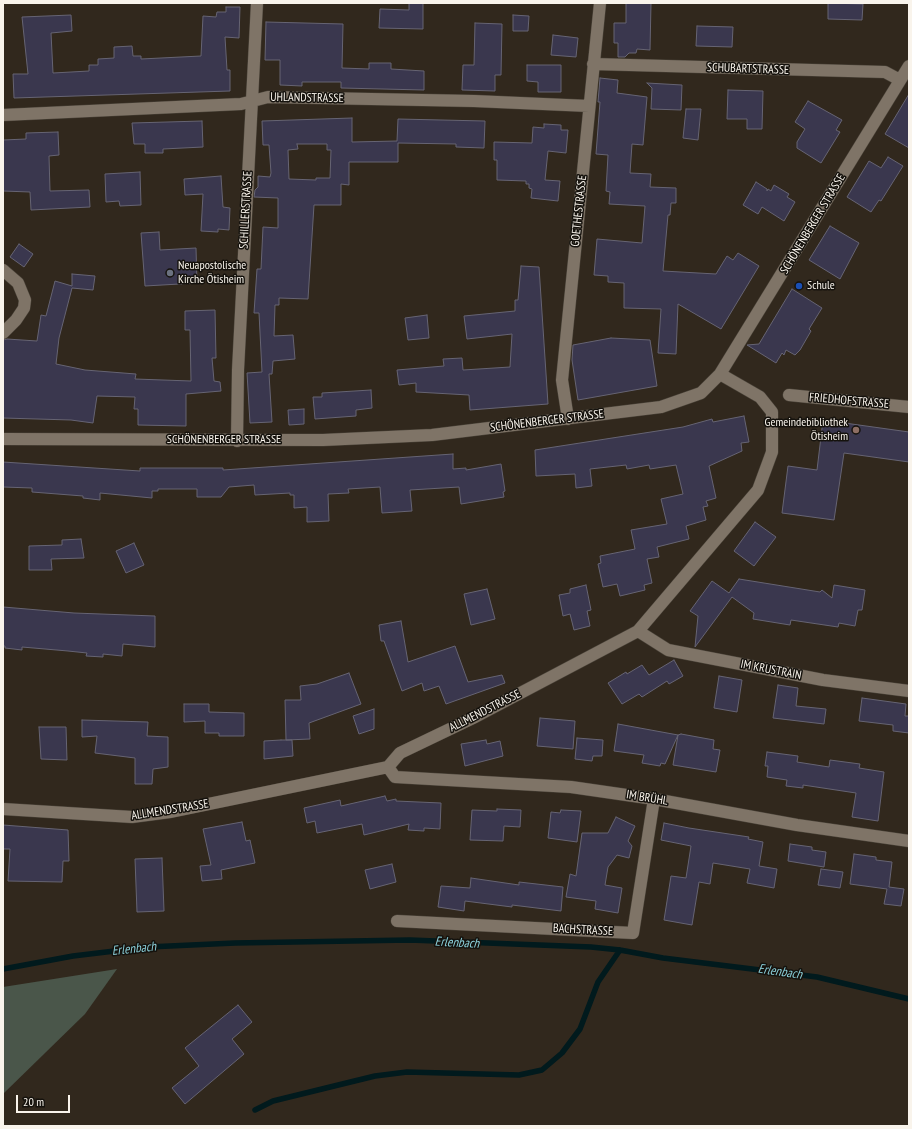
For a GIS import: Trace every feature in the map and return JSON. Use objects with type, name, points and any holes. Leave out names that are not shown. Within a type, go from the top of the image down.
[{"type":"street","name":"SCHILLERSTRASSE","points":[[237,441],[238,370],[257,3]]},
{"type":"street","name":"GOETHESTRASSE","points":[[568,419],[562,380],[600,3]]},
{"type":"street","name":"SCHUBARTSTRASSE","points":[[594,64],[884,72],[900,80]]},
{"type":"street","name":"SCHÖNENBERGER STRASSE","points":[[3,439],[237,441],[323,440],[432,435],[661,407],[701,393],[720,374],[909,66]]},
{"type":"street","name":"UHLANDSTRASSE","points":[[3,115],[241,104],[268,97],[474,101],[589,106]]},
{"type":"street","points":[[3,270],[18,283],[25,300],[24,308],[16,320],[3,333]]},
{"type":"street","name":"ALLMENDSTRASSE","points":[[3,809],[132,817],[170,812],[388,767],[400,753],[475,717],[638,631],[758,490],[772,452],[772,412],[760,397],[720,374]]},
{"type":"street","name":"FRIEDHOFSTRASSE","points":[[789,395],[909,407]]},
{"type":"street","name":"IM KRUSTRAIN","points":[[638,631],[668,650],[823,680],[909,691]]},
{"type":"street","name":"IM BRÜHL","points":[[388,767],[395,776],[571,787],[654,799],[797,825],[909,841]]},
{"type":"street","name":"BACHSTRASSE","points":[[397,921],[633,933],[654,799]]},
{"type":"green space","points":[[117,969],[85,1014],[3,1094],[3,987]]},
{"type":"building","points":[[409,3],[423,3],[423,29],[379,28],[380,9],[409,10]]},
{"type":"building","points":[[626,3],[651,3],[650,50],[637,49],[636,53],[629,53],[625,57],[618,57],[618,43],[614,43],[614,23],[626,23]]},
{"type":"building","points":[[828,3],[863,4],[862,20],[828,19]]},
{"type":"building","points":[[226,7],[240,7],[239,38],[225,37],[227,70],[230,70],[230,91],[14,98],[13,74],[28,74],[22,17],[71,15],[72,31],[51,33],[53,73],[89,71],[89,65],[98,65],[98,59],[114,58],[114,47],[132,46],[133,56],[141,56],[141,59],[201,56],[203,16],[216,17],[217,12],[226,12]]},
{"type":"building","points":[[513,15],[529,16],[528,31],[513,31]]},
{"type":"building","points":[[266,22],[343,24],[342,68],[369,69],[369,63],[391,63],[391,69],[424,71],[424,90],[341,88],[341,82],[302,82],[302,86],[280,85],[280,60],[265,60]]},
{"type":"building","points":[[475,23],[502,24],[501,75],[495,75],[495,91],[462,90],[463,65],[474,65]]},
{"type":"building","points":[[697,26],[733,27],[732,47],[696,46]]},
{"type":"building","points":[[553,35],[578,38],[576,57],[551,55]]},
{"type":"building","points":[[527,65],[561,65],[561,92],[538,92],[538,82],[527,81]]},
{"type":"building","points":[[600,78],[618,80],[617,93],[647,97],[643,145],[632,144],[630,173],[651,174],[650,187],[676,188],[676,203],[671,203],[670,215],[668,215],[663,271],[716,274],[727,256],[733,260],[738,253],[759,266],[721,329],[678,304],[676,354],[658,353],[661,309],[624,308],[624,283],[608,282],[608,276],[594,275],[597,239],[642,243],[645,206],[609,204],[610,192],[606,191],[608,155],[596,154],[600,102],[598,102]]},
{"type":"building","points":[[647,83],[682,85],[681,110],[651,109],[652,88]]},
{"type":"building","points":[[728,90],[763,91],[762,129],[747,129],[747,119],[727,119]]},
{"type":"building","points":[[909,94],[909,148],[885,134]]},
{"type":"building","points":[[808,101],[842,120],[836,130],[840,132],[821,163],[797,148],[797,142],[805,129],[795,122]]},
{"type":"building","points":[[686,109],[701,109],[698,140],[683,138]]},
{"type":"building","points":[[352,118],[352,142],[397,141],[398,119],[485,121],[484,148],[456,147],[456,144],[398,143],[398,162],[349,162],[349,185],[341,184],[341,205],[314,205],[308,299],[279,298],[279,305],[275,305],[274,336],[293,335],[295,359],[273,361],[272,374],[269,374],[272,422],[250,423],[247,373],[262,372],[259,313],[254,313],[257,269],[261,269],[263,227],[278,228],[278,198],[254,197],[255,190],[258,187],[258,176],[270,177],[271,173],[269,145],[263,145],[262,121]],"holes":[[[297,144],[327,144],[327,150],[331,150],[330,178],[316,178],[316,180],[289,179],[288,150],[298,149]]]},
{"type":"building","points":[[202,121],[203,147],[163,149],[163,153],[145,153],[145,144],[134,144],[132,123]]},
{"type":"building","points":[[544,124],[561,125],[561,130],[568,130],[566,153],[548,151],[545,180],[560,181],[558,201],[531,198],[532,189],[529,188],[529,184],[526,184],[526,181],[497,180],[497,160],[494,160],[494,142],[532,143],[533,127],[544,128]]},
{"type":"building","points":[[58,132],[59,155],[49,156],[50,191],[89,190],[90,207],[31,210],[30,192],[3,191],[3,140],[26,139],[26,133]]},
{"type":"building","points":[[888,157],[903,166],[881,201],[879,200],[871,212],[847,197],[869,161],[881,168]]},
{"type":"building","points":[[140,172],[141,205],[120,206],[119,201],[106,202],[105,174]]},
{"type":"building","points":[[221,176],[223,207],[230,208],[229,230],[218,229],[218,232],[201,231],[203,194],[185,195],[184,179]]},
{"type":"building","points":[[756,182],[767,189],[767,191],[768,189],[771,191],[774,185],[789,194],[787,197],[795,202],[784,221],[762,207],[758,214],[743,205]]},
{"type":"building","points":[[830,226],[859,243],[840,279],[809,260]]},
{"type":"building","name":"Neuapostolische Kirche Ötisheim","points":[[159,232],[160,250],[196,248],[197,283],[145,286],[141,233]]},
{"type":"building","points":[[19,244],[33,254],[24,267],[10,257]]},
{"type":"building","points":[[521,266],[539,267],[548,404],[470,410],[469,395],[416,392],[416,383],[399,385],[397,370],[444,366],[443,359],[462,358],[463,370],[510,367],[512,334],[467,339],[464,316],[515,311],[515,300],[518,300]]},
{"type":"building","points":[[72,274],[95,276],[93,290],[72,288],[59,338],[56,364],[85,370],[136,374],[135,379],[191,381],[190,330],[185,330],[185,311],[215,310],[216,358],[212,358],[214,381],[220,382],[221,391],[186,394],[186,426],[138,425],[138,409],[134,409],[135,397],[97,396],[93,423],[71,420],[3,418],[3,340],[37,341],[41,315],[46,316],[55,281],[72,286]]},
{"type":"building","points":[[792,289],[822,308],[809,329],[811,331],[800,350],[795,355],[786,350],[784,355],[782,353],[776,363],[747,345],[759,344]]},
{"type":"building","points":[[427,315],[429,338],[408,340],[405,318]]},
{"type":"building","points":[[611,338],[650,340],[657,386],[578,400],[572,360],[573,345]]},
{"type":"building","points":[[371,390],[372,408],[356,410],[356,416],[315,419],[313,397],[322,397],[322,393]]},
{"type":"building","points":[[304,409],[304,424],[289,425],[288,410]]},
{"type":"building","points":[[744,416],[749,442],[741,443],[742,451],[709,466],[716,498],[706,501],[708,506],[703,507],[706,520],[686,526],[689,539],[657,547],[659,557],[647,559],[652,583],[644,585],[645,590],[620,596],[617,584],[603,587],[598,564],[601,563],[600,556],[635,549],[631,530],[667,524],[661,499],[683,494],[676,465],[650,469],[649,465],[627,469],[626,465],[590,469],[592,486],[576,488],[575,474],[536,476],[535,450],[683,427],[712,419],[713,422]]},
{"type":"building","points":[[823,420],[909,432],[909,462],[844,453],[834,520],[782,513],[788,466],[817,470]]},
{"type":"building","points":[[453,454],[453,469],[466,468],[466,470],[501,464],[505,491],[503,492],[504,497],[461,504],[459,487],[410,490],[412,511],[382,513],[380,487],[348,489],[349,493],[328,494],[329,521],[307,522],[307,507],[294,508],[294,495],[290,495],[290,493],[255,495],[254,485],[229,487],[221,497],[197,497],[197,489],[158,489],[158,491],[152,491],[152,498],[100,493],[100,500],[83,498],[83,496],[32,492],[32,488],[3,487],[3,462],[140,471],[140,468],[223,468],[223,470]]},
{"type":"building","points":[[755,522],[776,537],[754,566],[734,551]]},
{"type":"building","points":[[81,539],[84,558],[51,559],[52,570],[29,570],[29,546],[62,545],[62,540]]},
{"type":"building","points":[[134,543],[144,565],[126,573],[116,551]]},
{"type":"building","points":[[739,579],[820,592],[822,590],[832,598],[834,585],[865,590],[862,610],[858,610],[855,626],[839,623],[838,627],[791,620],[790,625],[753,619],[754,613],[732,597],[695,647],[698,616],[690,611],[712,581],[729,593]]},
{"type":"building","points":[[586,585],[591,610],[587,611],[590,626],[574,630],[570,614],[563,616],[559,595],[570,593],[570,589]]},
{"type":"building","points":[[487,589],[495,619],[471,625],[464,594]]},
{"type":"building","points":[[3,607],[74,613],[155,616],[155,647],[123,644],[122,656],[103,654],[103,657],[86,656],[87,653],[68,651],[22,647],[22,650],[5,648],[5,646],[3,646]]},
{"type":"building","points":[[401,621],[408,662],[455,646],[468,682],[502,675],[505,683],[446,704],[439,686],[424,691],[422,683],[402,691],[384,641],[381,641],[379,625]]},
{"type":"building","points":[[674,660],[683,676],[669,684],[667,681],[642,697],[639,694],[622,704],[608,683],[626,672],[627,674],[642,665],[649,675]]},
{"type":"building","points":[[349,673],[361,704],[309,723],[310,739],[286,740],[285,700],[301,700],[300,686],[317,684]]},
{"type":"building","points":[[719,676],[742,680],[737,712],[714,708]]},
{"type":"building","points":[[778,685],[798,688],[796,706],[826,709],[824,724],[773,718]]},
{"type":"building","points":[[862,698],[906,704],[905,716],[909,716],[909,733],[893,731],[893,725],[859,721]]},
{"type":"building","points":[[184,704],[209,704],[209,712],[244,713],[244,736],[219,736],[219,733],[205,733],[205,721],[184,722]]},
{"type":"building","points":[[374,709],[374,729],[359,734],[353,716]]},
{"type":"building","points":[[540,718],[575,721],[573,749],[537,746]]},
{"type":"building","points":[[82,720],[148,722],[147,736],[168,737],[168,767],[153,769],[152,784],[135,784],[135,758],[95,753],[97,736],[82,737]]},
{"type":"building","points":[[618,724],[678,735],[665,764],[661,763],[660,766],[642,763],[644,755],[614,751]]},
{"type":"building","points":[[39,727],[66,727],[67,760],[41,759]]},
{"type":"building","points":[[681,734],[714,740],[713,749],[720,750],[716,772],[673,765],[678,735]]},
{"type":"building","points":[[577,738],[603,740],[602,756],[593,756],[592,761],[575,759]]},
{"type":"building","points":[[292,740],[293,756],[264,759],[264,741]]},
{"type":"building","points":[[486,740],[487,744],[500,741],[503,756],[465,766],[461,744]]},
{"type":"building","points":[[767,752],[798,756],[797,762],[829,767],[830,760],[860,764],[859,768],[884,772],[878,821],[852,817],[856,793],[803,785],[803,788],[786,786],[787,780],[767,777],[768,766],[765,766]]},
{"type":"building","points":[[385,796],[387,801],[396,799],[396,801],[441,803],[440,829],[424,828],[424,831],[408,830],[409,824],[364,835],[362,824],[317,833],[315,821],[307,823],[304,808],[340,800],[341,806]]},
{"type":"building","points":[[497,809],[521,810],[520,827],[504,826],[503,841],[470,840],[472,810],[497,811]]},
{"type":"building","points":[[561,810],[581,811],[577,842],[548,838],[551,812],[560,813]]},
{"type":"building","points":[[616,817],[635,826],[628,841],[632,846],[629,858],[617,855],[608,867],[605,885],[622,888],[618,913],[595,909],[596,901],[566,897],[570,874],[576,876],[582,833],[608,833]]},
{"type":"building","points":[[242,822],[246,841],[250,840],[255,863],[221,870],[222,879],[202,881],[200,866],[211,865],[203,829]]},
{"type":"building","points":[[664,823],[749,837],[748,839],[763,842],[759,866],[777,869],[774,888],[747,883],[750,869],[713,863],[710,884],[699,882],[692,925],[664,920],[671,876],[686,878],[691,846],[661,840]]},
{"type":"building","points":[[3,825],[68,830],[69,861],[63,861],[62,882],[8,881],[10,849],[3,849]]},
{"type":"building","points":[[790,844],[812,847],[812,850],[826,852],[824,867],[788,861]]},
{"type":"building","points":[[854,854],[876,857],[876,860],[892,862],[889,887],[904,889],[901,906],[884,904],[887,889],[850,884]]},
{"type":"building","points":[[162,858],[164,911],[137,912],[135,859]]},
{"type":"building","points":[[392,864],[396,882],[370,889],[365,870]]},
{"type":"building","points":[[821,869],[843,872],[840,888],[818,885]]},
{"type":"building","points":[[471,878],[519,885],[519,882],[563,887],[561,911],[465,901],[464,911],[438,907],[441,886],[470,888]]},
{"type":"building","points":[[238,1005],[252,1022],[232,1039],[244,1054],[185,1104],[172,1088],[199,1066],[185,1048]]},
{"type":"waterway","name":"Erlenbach","points":[[3,969],[73,956],[148,947],[235,943],[410,940],[591,947],[620,950],[663,958],[817,977],[909,999]]},
{"type":"waterway","points":[[255,1110],[273,1101],[375,1076],[407,1072],[519,1075],[542,1070],[562,1053],[580,1029],[598,982],[620,950]]},
{"type":"place","name":"Neuapostolische Kirche Ötisheim","points":[[170,273]]},
{"type":"place","name":"Schule","points":[[799,286]]},
{"type":"place","name":"Gemeindebibliothek Ötisheim","points":[[856,430]]}]
